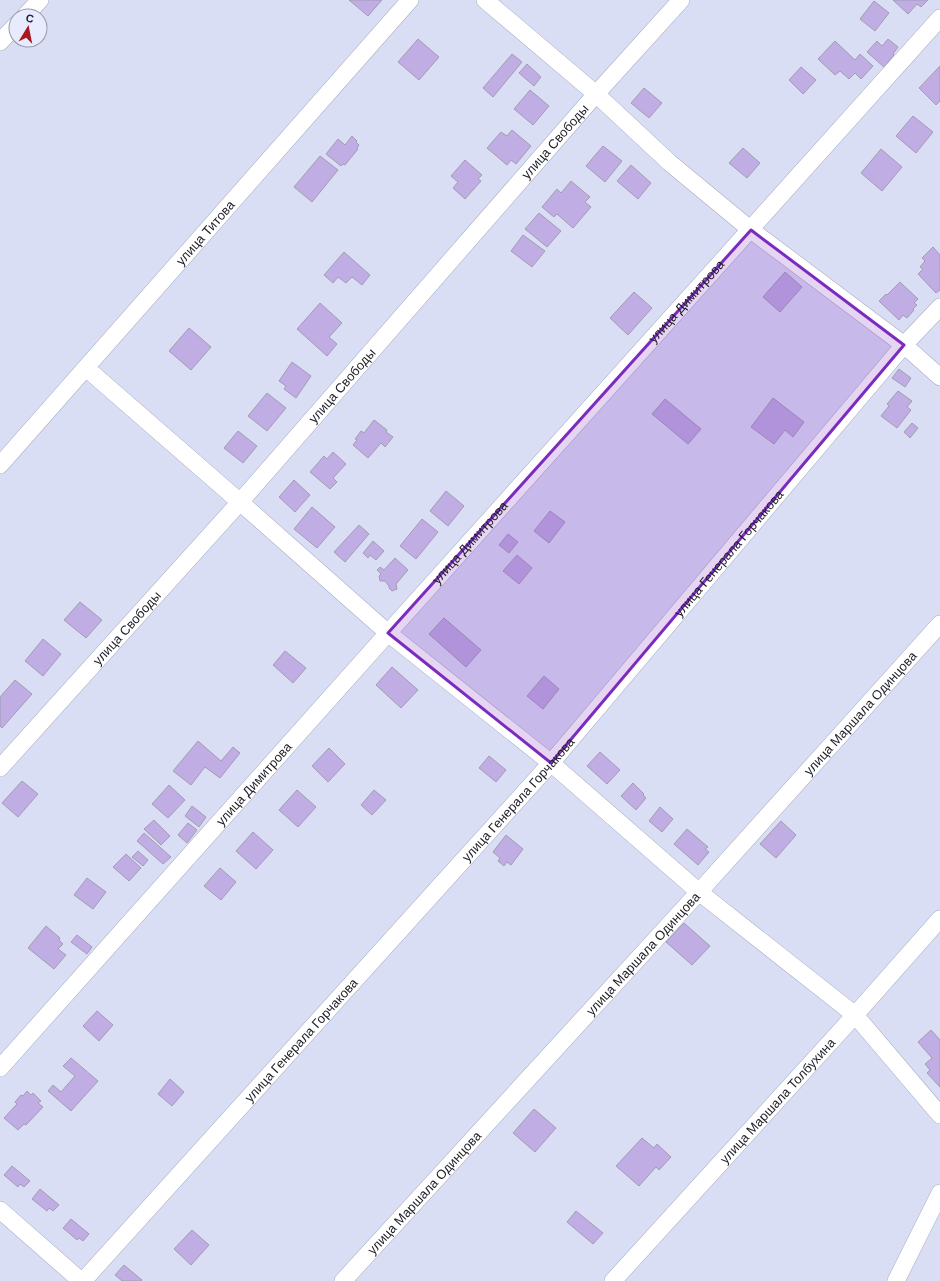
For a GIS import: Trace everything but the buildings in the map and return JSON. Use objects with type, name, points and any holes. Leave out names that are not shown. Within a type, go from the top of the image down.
[{"type":"street","points":[[32,8],[40,0]]},
{"type":"street","name":"улица Титова","points":[[0,465],[410,0]]},
{"type":"street","points":[[485,0],[596,94],[670,163],[751,230],[904,345],[940,377]]},
{"type":"street","name":"улица Свободы","points":[[0,768],[240,502],[596,94],[680,0]]},
{"type":"street","name":"улица Димитрова","points":[[0,1068],[940,18]]},
{"type":"street","points":[[0,42],[8,34]]},
{"type":"street","name":"улица Генерала Горчакова","points":[[82,1281],[551,763],[904,345],[940,306]]},
{"type":"street","points":[[86,368],[388,633],[551,763],[699,892],[855,1015],[940,1114]]},
{"type":"street","name":"улица Маршала Одинцова","points":[[343,1281],[699,892],[940,624]]},
{"type":"street","name":"улица Маршала Толбухина","points":[[613,1281],[855,1015],[940,919]]},
{"type":"street","points":[[896,1281],[940,1192]]},
{"type":"street","points":[[0,1210],[82,1281]]},
{"type":"highlighted area","points":[[751,230],[904,345],[551,763],[388,633]]}]
